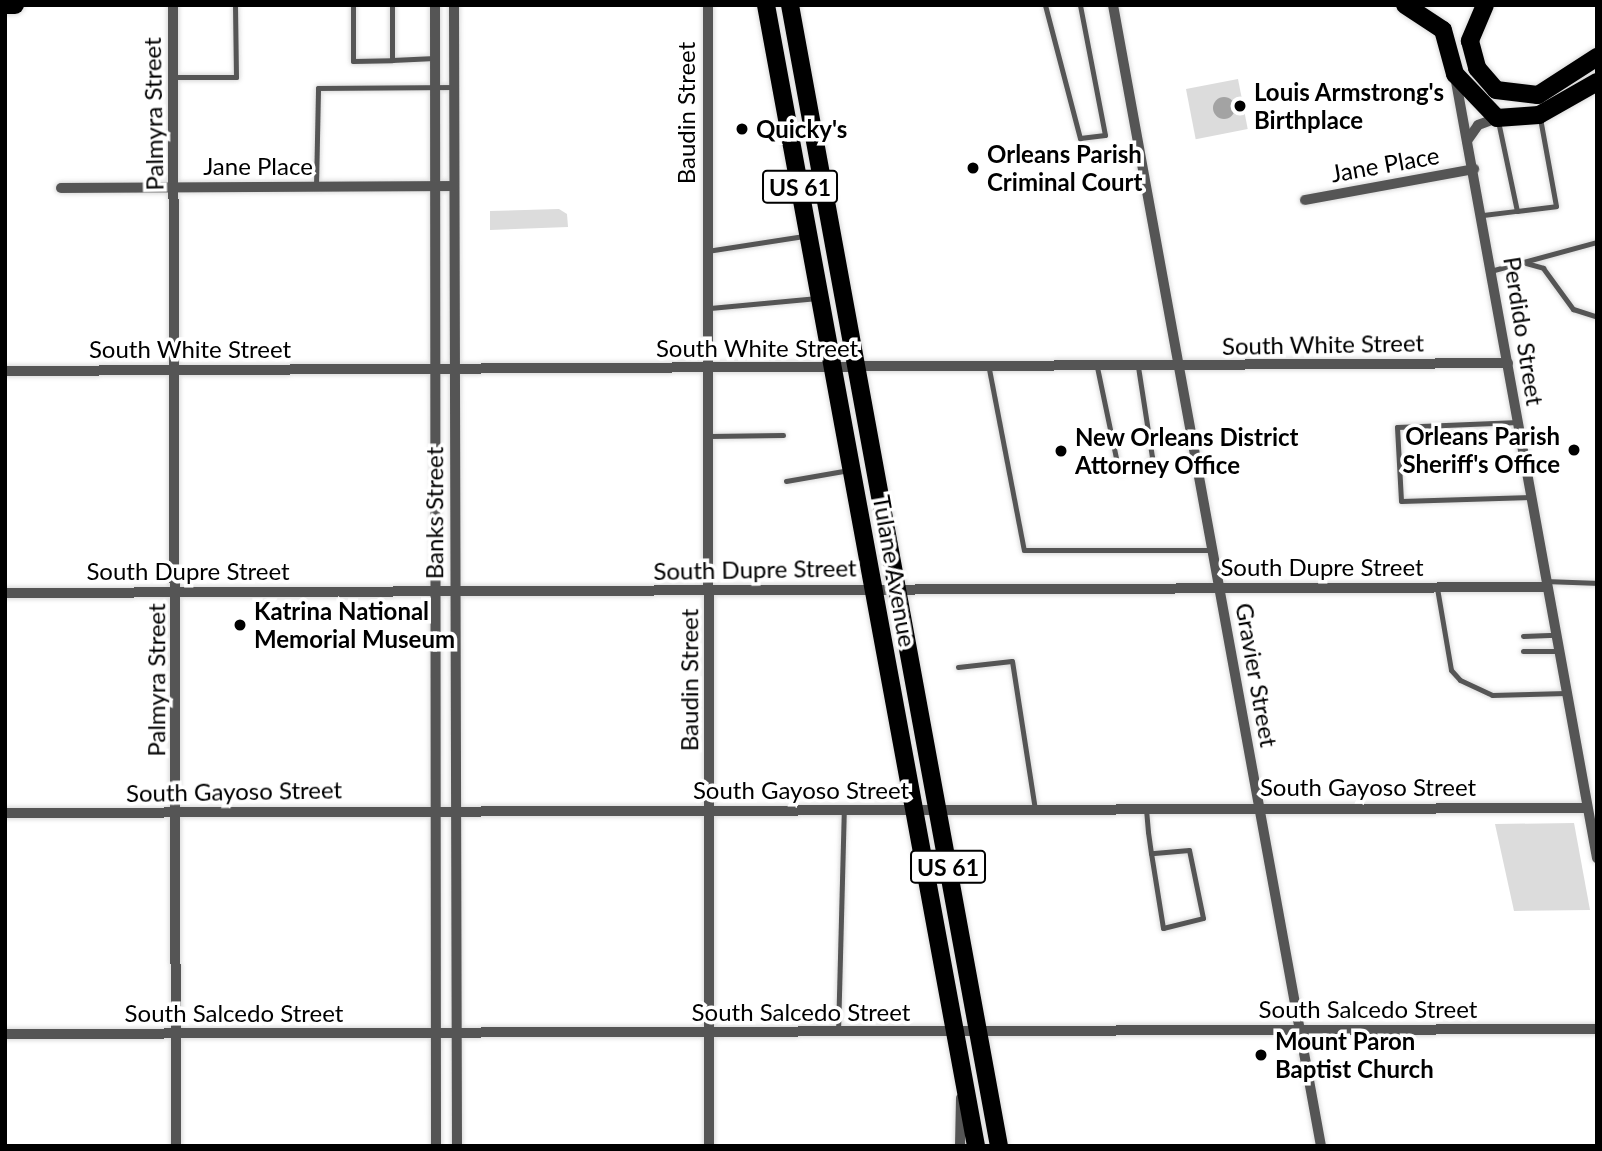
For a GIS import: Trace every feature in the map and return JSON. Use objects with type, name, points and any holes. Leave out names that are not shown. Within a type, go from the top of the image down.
[{"type":"main road","points":[[5,5],[15,5]]},
{"type":"main road","name":"Tulane Avenue","points":[[766,5],[976,1146]]},
{"type":"main road","name":"Tulane Avenue","points":[[790,5],[999,1146]]},
{"type":"main road","points":[[1405,5],[1443,30],[1455,74],[1497,118],[1539,115],[1597,82]]},
{"type":"main road","points":[[1485,5],[1473,24],[1472,56],[1486,81],[1511,95],[1551,90],[1597,57]]},
{"type":"street","name":"Palmyra Street","points":[[173,5],[177,592],[176,1146]]},
{"type":"street","name":"Banks Street","points":[[435,5],[436,1146]]},
{"type":"street","name":"Banks Street","points":[[454,5],[457,1146]]},
{"type":"street","name":"Baudin Street","points":[[708,5],[706,368],[710,591],[709,1146]]},
{"type":"street","name":"Gravier Street","points":[[1113,5],[1321,1146]]},
{"type":"street","name":"Perdido Street","points":[[1455,74],[1494,270],[1566,693],[1592,808],[1597,858]]},
{"type":"street","points":[[1467,141],[1478,125],[1497,118]]},
{"type":"street","name":"Jane Place","points":[[1305,200],[1474,169]]},
{"type":"street","name":"Jane Place","points":[[61,188],[454,186]]},
{"type":"street","name":"South White Street","points":[[5,371],[706,368],[857,370],[1508,363]]},
{"type":"street","name":"South Dupre Street","points":[[5,593],[1437,588],[1547,584]]},
{"type":"street","name":"South Gayoso Street","points":[[5,813],[456,809],[915,811],[1592,808]]},
{"type":"street","name":"South Salcedo Street","points":[[5,1034],[979,1034],[1597,1029]]},
{"type":"street","points":[[960,1146],[962,1070]]},
{"type":"lane","points":[[174,77],[236,77],[235,5]]},
{"type":"lane","points":[[353,5],[353,61],[435,58]]},
{"type":"lane","points":[[392,5],[392,60]]},
{"type":"lane","points":[[1045,5],[1080,138],[1105,135],[1080,5]]},
{"type":"lane","points":[[316,187],[318,89],[454,87]]},
{"type":"lane","points":[[1483,215],[1556,206],[1539,115]]},
{"type":"lane","points":[[1497,118],[1517,211]]},
{"type":"lane","points":[[707,251],[808,235]]},
{"type":"lane","points":[[1494,270],[1597,243]]},
{"type":"lane","points":[[1523,262],[1543,268],[1573,309],[1597,317]]},
{"type":"lane","points":[[706,309],[820,298]]},
{"type":"lane","points":[[1097,368],[1119,472],[1148,465],[1152,457],[1139,367]]},
{"type":"lane","points":[[989,369],[1024,550],[1213,550]]},
{"type":"lane","points":[[1518,422],[1397,427],[1401,501],[1531,497]]},
{"type":"lane","points":[[708,436],[783,435]]},
{"type":"lane","points":[[786,481],[852,470]]},
{"type":"lane","points":[[1547,584],[1597,583]]},
{"type":"lane","points":[[1437,588],[1451,670],[1460,680],[1492,695],[1566,693]]},
{"type":"lane","points":[[1523,636],[1556,635]]},
{"type":"lane","points":[[1523,651],[1559,651]]},
{"type":"lane","points":[[958,667],[1012,661],[1035,809]]},
{"type":"lane","points":[[1146,809],[1151,853],[1163,928],[1203,918],[1189,850],[1151,853]]},
{"type":"lane","points":[[838,1033],[844,811]]},
{"type":"shaded area","points":[[1238,79],[1248,129],[1196,139],[1186,89]]},
{"type":"shaded area","points":[[1224,97],[1232,100],[1235,108],[1232,116],[1224,119],[1216,116],[1213,108],[1216,100]]},
{"type":"shaded area","points":[[559,209],[567,214],[568,227],[490,230],[490,211]]},
{"type":"shaded area","points":[[1574,823],[1590,910],[1514,911],[1495,824]]},
{"type":"place","name":"Louis Armstrong's Birthplace","points":[[1240,106]]},
{"type":"place","name":"Quicky's","points":[[742,129]]},
{"type":"place","name":"Orleans Parish Criminal Court","points":[[973,168]]},
{"type":"place","name":"Orleans Parish Sheriff's Office","points":[[1574,450]]},
{"type":"place","name":"New Orleans District Attorney Office","points":[[1061,451]]},
{"type":"place","name":"Katrina National Memorial Museum","points":[[240,625]]},
{"type":"place","name":"Mount Paron Baptist Church","points":[[1261,1055]]}]
